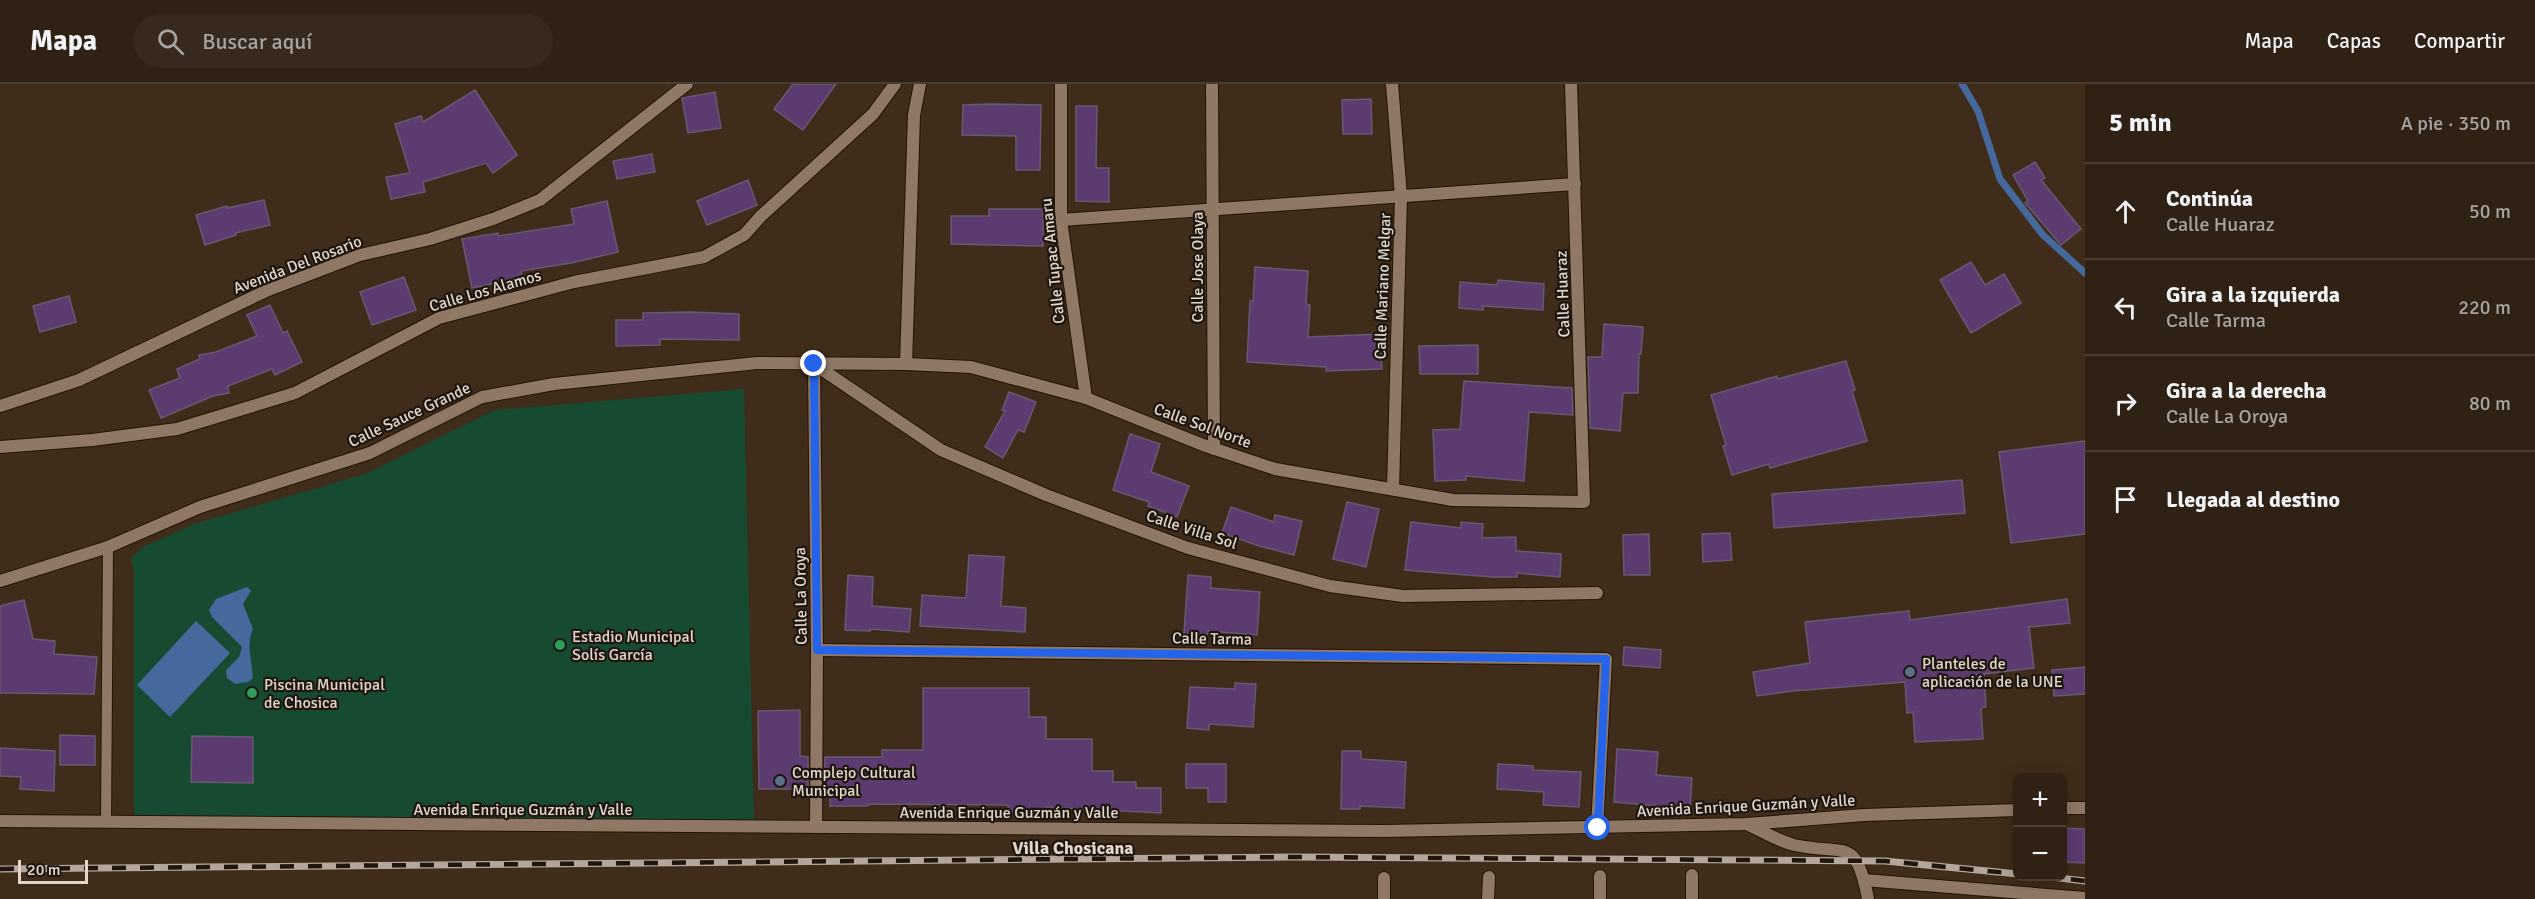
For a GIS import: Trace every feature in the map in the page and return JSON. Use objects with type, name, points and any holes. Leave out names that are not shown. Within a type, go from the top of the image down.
[{"type":"street","name":"Avenida Del Rosario","points":[[0,406],[79,380],[286,283],[360,255],[430,239],[493,219],[540,200],[687,84]]},
{"type":"street","name":"Calle Los Alamos","points":[[0,447],[92,440],[177,429],[296,393],[439,318],[574,282],[704,257],[744,236],[761,216],[873,114],[895,84]]},
{"type":"street","points":[[906,364],[914,115],[920,84]]},
{"type":"street","name":"Calle Tupac Amaru","points":[[1061,84],[1061,220],[1086,398]]},
{"type":"street","name":"Calle Jose Olaya","points":[[1212,84],[1214,449]]},
{"type":"street","name":"Calle Mariano Melgar","points":[[1392,84],[1401,196],[1393,489]]},
{"type":"street","name":"Calle Huaraz","points":[[1571,84],[1584,502]]},
{"type":"street","points":[[1061,220],[1575,184]]},
{"type":"street","name":"Calle Sauce Grande","points":[[0,581],[108,547],[200,507],[370,453],[482,397],[554,384],[757,363],[814,364]]},
{"type":"street","name":"Calle Sol Norte","points":[[814,364],[971,367],[1086,398],[1214,449],[1275,469],[1453,500],[1584,502]]},
{"type":"street","name":"Calle Villa Sol","points":[[814,364],[941,450],[1046,495],[1188,548],[1330,586],[1403,596],[1597,593]]},
{"type":"street","name":"Calle La Oroya","points":[[814,364],[816,827]]},
{"type":"street","name":"Calle Tarma","points":[[817,650],[1606,659],[1598,828]]},
{"type":"street","points":[[2067,808],[2085,808]]},
{"type":"street","name":"Avenida Enrique Guzmán y Valle","points":[[0,821],[1372,831],[1747,824],[1864,814],[2013,810]]},
{"type":"street","points":[[1747,824],[1792,845],[1847,852],[1858,862],[1868,899]]},
{"type":"street","points":[[1692,875],[1692,899]]},
{"type":"street","points":[[1599,899],[1600,876]]},
{"type":"street","points":[[1488,877],[1488,899]]},
{"type":"street","points":[[1384,878],[1384,899]]},
{"type":"street","points":[[1864,880],[2085,898]]},
{"type":"lane","points":[[106,822],[108,547]]},
{"type":"green space","name":"Estadio Municipal Solís García","points":[[744,389],[754,820],[134,815],[134,572],[131,558],[143,547],[194,524],[365,474],[495,410]]},
{"type":"water","points":[[247,587],[251,591],[243,604],[253,629],[250,646],[253,678],[248,682],[235,684],[227,678],[226,670],[239,657],[242,647],[212,617],[209,610],[216,599]]},
{"type":"water","points":[[196,621],[230,653],[170,717],[137,685]]},
{"type":"building","points":[[793,84],[836,84],[803,130],[774,109]]},
{"type":"building","points":[[475,90],[517,155],[493,173],[486,163],[423,182],[425,192],[391,199],[386,177],[410,173],[395,124],[421,116],[423,122]]},
{"type":"building","points":[[715,92],[721,128],[688,133],[682,98]]},
{"type":"building","points":[[1371,99],[1372,134],[1343,134],[1342,100]]},
{"type":"building","points":[[963,105],[1041,105],[1040,170],[1016,170],[1016,136],[962,135]]},
{"type":"building","points":[[1076,106],[1097,106],[1096,168],[1109,168],[1109,202],[1076,201]]},
{"type":"building","points":[[652,154],[655,172],[617,179],[613,161]]},
{"type":"building","points":[[2035,162],[2045,178],[2041,180],[2081,229],[2061,245],[2025,203],[2028,201],[2013,175]]},
{"type":"building","points":[[748,180],[757,205],[707,225],[697,201]]},
{"type":"building","points":[[264,200],[270,225],[235,233],[236,235],[205,245],[196,215],[227,206],[227,208]]},
{"type":"building","points":[[607,201],[618,252],[521,271],[522,277],[472,288],[462,239],[498,233],[499,236],[574,224],[571,209]]},
{"type":"building","points":[[989,209],[1043,209],[1043,246],[951,244],[951,216],[989,216]]},
{"type":"building","points":[[1971,262],[1985,285],[2004,274],[2021,303],[1971,333],[1940,280]]},
{"type":"building","points":[[1255,267],[1308,271],[1306,304],[1310,305],[1308,337],[1380,334],[1382,369],[1326,371],[1326,367],[1247,362],[1250,301],[1253,301]]},
{"type":"building","points":[[404,277],[416,310],[372,325],[360,292]]},
{"type":"building","points":[[1498,280],[1544,284],[1543,310],[1483,306],[1483,310],[1459,308],[1460,282],[1497,285]]},
{"type":"building","points":[[69,296],[76,322],[40,332],[33,306]]},
{"type":"building","points":[[270,305],[283,333],[287,331],[302,362],[275,375],[272,369],[228,386],[229,393],[213,396],[161,418],[149,390],[180,378],[177,369],[200,359],[199,355],[216,352],[257,336],[247,315]]},
{"type":"building","points":[[643,313],[739,314],[739,340],[660,339],[660,345],[616,346],[616,320],[643,320]]},
{"type":"building","points":[[1604,324],[1643,327],[1641,354],[1639,354],[1638,393],[1623,393],[1620,431],[1590,428],[1588,357],[1602,357]]},
{"type":"building","points":[[1478,345],[1478,374],[1420,374],[1419,346]]},
{"type":"building","points":[[1846,361],[1855,390],[1852,391],[1867,441],[1770,468],[1769,464],[1732,475],[1723,446],[1726,445],[1711,395],[1777,376],[1777,379]]},
{"type":"building","points":[[1464,381],[1572,388],[1573,415],[1529,412],[1524,481],[1466,476],[1466,480],[1435,481],[1433,430],[1460,429]]},
{"type":"building","points":[[1009,392],[1036,402],[1024,432],[1018,430],[1003,458],[985,447],[1005,411],[1002,410]]},
{"type":"building","points":[[1130,434],[1160,444],[1151,472],[1189,486],[1177,517],[1148,506],[1149,502],[1113,490]]},
{"type":"building","points":[[2085,441],[2085,534],[2011,543],[1999,452]]},
{"type":"building","points":[[1962,480],[1965,513],[1774,528],[1772,494]]},
{"type":"building","points":[[1347,502],[1379,509],[1366,567],[1333,559]]},
{"type":"building","points":[[1231,507],[1274,522],[1275,515],[1302,521],[1294,555],[1222,533]]},
{"type":"building","points":[[1411,522],[1461,528],[1461,522],[1483,524],[1482,538],[1516,537],[1516,551],[1561,554],[1560,577],[1517,573],[1517,577],[1492,577],[1405,570]]},
{"type":"building","points":[[1730,533],[1732,560],[1703,562],[1702,534]]},
{"type":"building","points":[[1649,534],[1650,575],[1624,575],[1623,535]]},
{"type":"building","points":[[969,555],[1004,557],[1001,606],[1026,608],[1025,632],[920,626],[922,595],[966,598]]},
{"type":"building","points":[[848,575],[873,577],[872,606],[911,609],[909,632],[845,630]]},
{"type":"building","points":[[1188,575],[1211,577],[1211,588],[1260,592],[1257,635],[1208,631],[1208,635],[1184,633]]},
{"type":"building","points":[[2067,599],[2070,623],[2029,627],[2034,668],[1984,674],[1986,707],[1981,708],[1983,739],[1915,742],[1913,712],[1907,713],[1905,682],[1757,696],[1753,672],[1810,663],[1805,622],[1909,611],[1910,620]]},
{"type":"building","points":[[24,600],[33,639],[55,641],[54,654],[97,657],[94,694],[0,693],[0,606]]},
{"type":"building","points":[[1624,647],[1661,650],[1660,668],[1623,665]]},
{"type":"building","points":[[2085,667],[2085,694],[2054,696],[2052,670]]},
{"type":"building","points":[[1235,683],[1256,684],[1253,727],[1209,724],[1209,730],[1187,728],[1190,687],[1235,689]]},
{"type":"building","points":[[923,688],[1029,688],[1029,717],[1046,717],[1046,739],[1092,739],[1092,771],[1113,771],[1113,782],[1136,782],[1136,788],[1161,788],[1161,813],[1046,807],[1046,812],[1008,812],[1008,805],[830,806],[830,789],[824,789],[825,757],[882,757],[882,750],[923,750]]},
{"type":"building","points":[[800,710],[800,756],[808,757],[808,789],[759,789],[758,711]]},
{"type":"building","points":[[60,735],[95,736],[95,765],[60,765]]},
{"type":"building","points":[[192,736],[253,737],[253,783],[191,782]]},
{"type":"building","points":[[0,748],[55,751],[54,791],[20,789],[21,777],[0,776]]},
{"type":"building","points":[[1617,749],[1658,752],[1656,775],[1692,778],[1690,809],[1614,802]]},
{"type":"building","points":[[1342,751],[1361,751],[1361,759],[1406,762],[1404,808],[1360,806],[1360,809],[1341,809]]},
{"type":"building","points":[[1186,764],[1226,764],[1226,802],[1208,802],[1208,788],[1186,788]]},
{"type":"building","points":[[1498,764],[1533,766],[1533,770],[1581,772],[1579,807],[1543,805],[1544,792],[1497,789]]},
{"type":"building","points":[[2067,828],[2085,829],[2085,863],[2067,862]]},
{"type":"waterway","points":[[1962,84],[1978,111],[2000,179],[2043,235],[2085,273]]},
{"type":"railway","points":[[0,869],[1291,857],[1885,861],[2013,874]]},
{"type":"railway","points":[[2067,879],[2085,881]]},
{"type":"place","name":"Estadio Municipal Solís García","points":[[560,645]]},
{"type":"place","name":"Planteles de aplicación de la UNE","points":[[1910,672]]},
{"type":"place","name":"Piscina Municipal de Chosica","points":[[252,693]]},
{"type":"place","name":"Complejo Cultural Municipal","points":[[780,781]]},
{"type":"district","name":"Villa Chosicana","points":[[1073,848]]},
{"type":"route","points":[[814,364],[817,650],[1606,659],[1598,828]]}]
